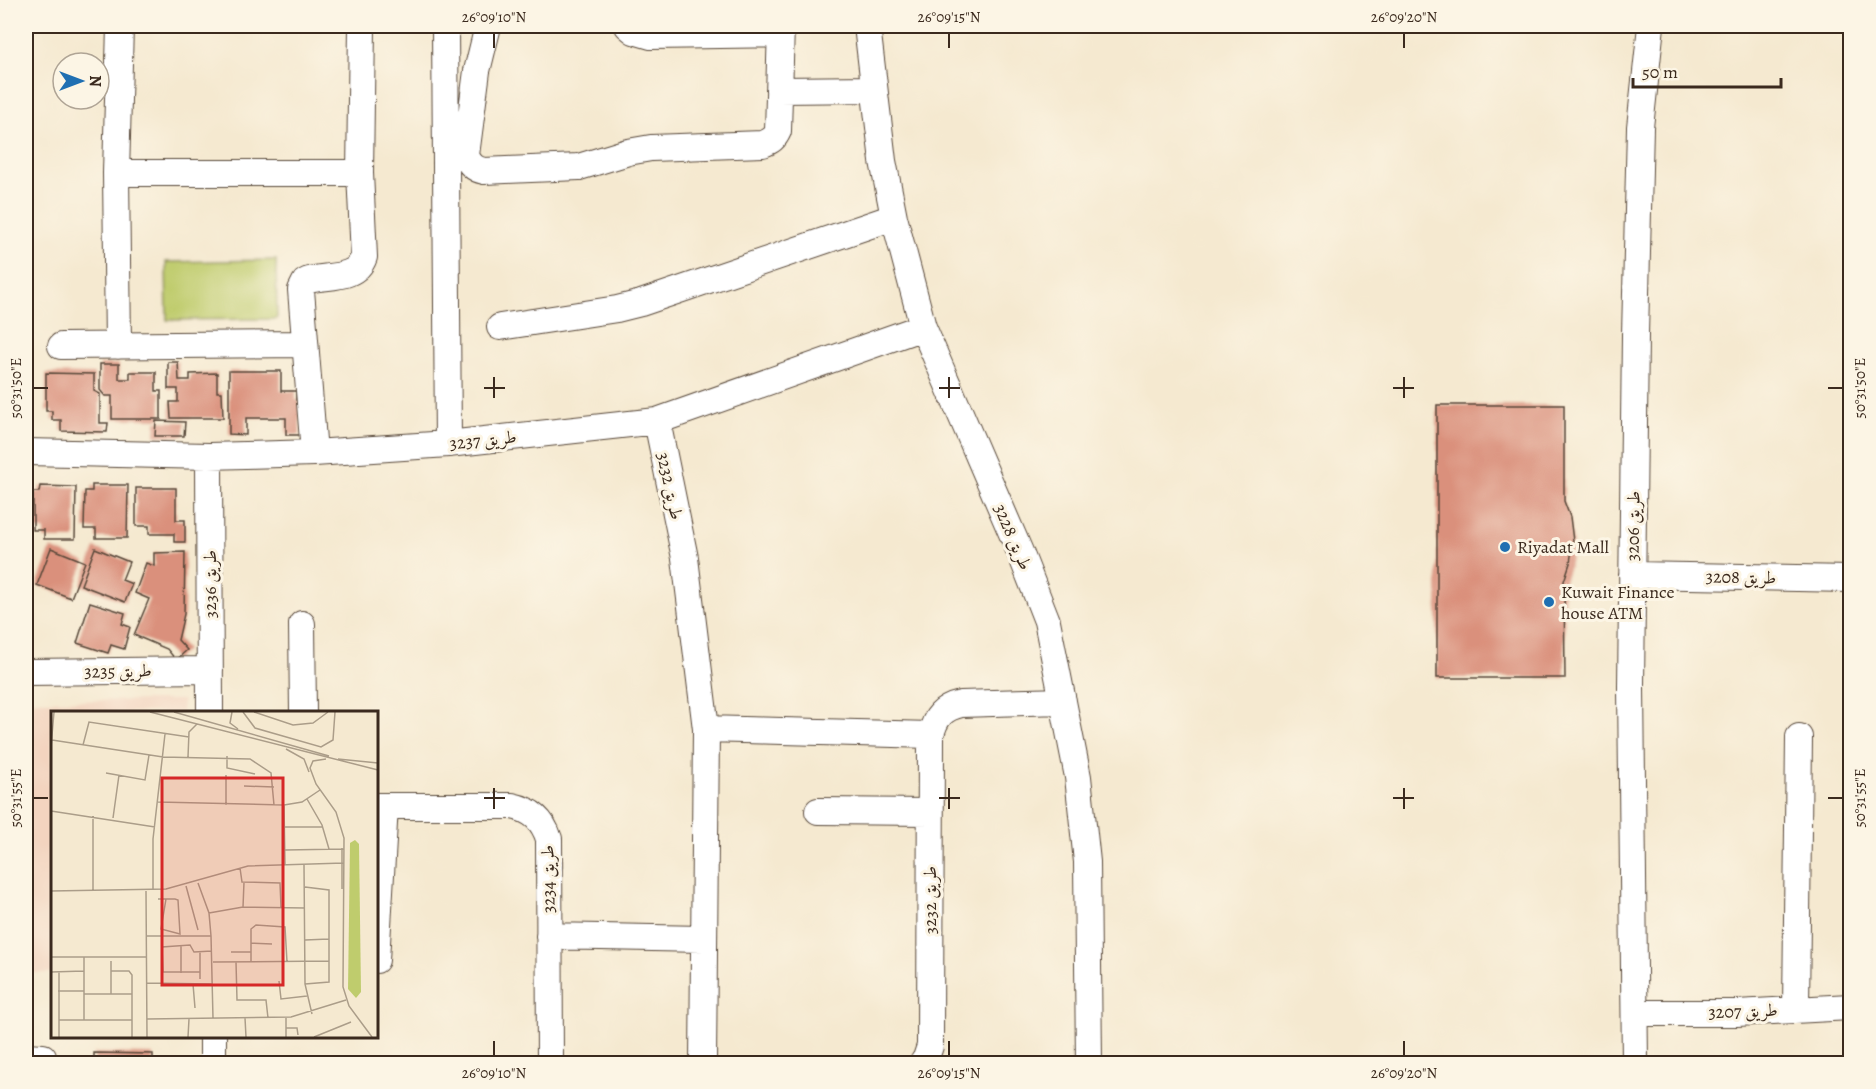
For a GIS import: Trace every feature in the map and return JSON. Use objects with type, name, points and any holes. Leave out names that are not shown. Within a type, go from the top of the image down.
[{"type":"street","points":[[118,346],[116,172],[120,26]]},
{"type":"street","points":[[314,453],[301,290],[309,280],[352,272],[362,263],[364,257],[360,172],[362,26]]},
{"type":"street","points":[[445,26],[448,444]]},
{"type":"street","points":[[488,26],[477,71],[466,154],[470,164],[479,170],[579,167],[622,153],[651,148],[763,144],[775,137],[778,131],[781,30],[651,36],[642,35],[628,26]]},
{"type":"street","name":"طريق 3228","points":[[867,26],[883,161],[894,218],[923,327],[1047,621],[1078,777],[1087,862],[1089,1064]]},
{"type":"street","name":"طريق 3206","points":[[1635,1064],[1632,575],[1640,127],[1651,26]]},
{"type":"street","points":[[779,90],[874,89]]},
{"type":"street","points":[[116,172],[360,172]]},
{"type":"street","points":[[500,327],[617,309],[641,303],[894,218]]},
{"type":"street","name":"طريق 3237","points":[[26,452],[209,456],[314,453],[448,444],[657,421],[923,327]]},
{"type":"street","points":[[61,346],[305,344]]},
{"type":"street","name":"طريق 3232","points":[[657,421],[686,558],[706,729],[704,1064]]},
{"type":"street","name":"طريق 3236","points":[[209,456],[210,711]]},
{"type":"street","name":"طريق 3208","points":[[1632,575],[1851,579]]},
{"type":"street","points":[[302,624],[303,711]]},
{"type":"street","name":"طريق 3235","points":[[26,672],[210,670]]},
{"type":"street","name":"طريق 3232","points":[[922,1064],[930,1046],[930,812],[931,735],[934,723],[949,706],[961,704],[1063,702]]},
{"type":"street","points":[[706,729],[931,735]]},
{"type":"street","points":[[1796,1009],[1799,737]]},
{"type":"street","name":"طريق 3234","points":[[378,898],[381,806],[512,806],[523,808],[540,820],[549,839],[550,1064]]},
{"type":"street","points":[[818,811],[930,812]]},
{"type":"street","points":[[549,936],[704,939]]},
{"type":"street","name":"طريق 3207","points":[[1635,1013],[1737,1013],[1851,1007]]},
{"type":"street","points":[[213,1038],[213,1064]]},
{"type":"shaded area","points":[[183,700],[182,711],[51,711],[51,973],[26,973],[26,701]]},
{"type":"green space","points":[[276,260],[277,319],[167,320],[166,262]]},
{"type":"building","points":[[168,362],[178,362],[179,380],[190,380],[190,374],[217,373],[217,392],[222,392],[223,418],[171,418],[170,402],[178,402],[178,389],[168,389]]},
{"type":"building","points":[[100,364],[119,364],[119,379],[130,379],[130,372],[156,372],[156,391],[161,391],[161,419],[112,419],[112,396],[105,396],[100,390]]},
{"type":"building","points":[[229,371],[281,371],[281,391],[296,391],[296,400],[300,400],[300,435],[286,435],[286,418],[246,418],[246,435],[229,434]]},
{"type":"building","points":[[46,373],[94,374],[94,391],[100,394],[100,423],[108,423],[107,432],[61,431],[61,420],[52,420],[52,411],[46,411]]},
{"type":"building","name":"Riyadat Mall","points":[[1437,405],[1564,405],[1564,501],[1570,517],[1573,541],[1570,563],[1564,581],[1565,678],[1437,678]]},
{"type":"building","points":[[156,421],[185,422],[184,436],[155,436]]},
{"type":"building","points":[[92,485],[128,485],[127,538],[96,538],[96,529],[84,529],[85,491],[92,491]]},
{"type":"building","points":[[40,486],[76,487],[75,539],[44,539],[44,530],[33,530],[33,492],[39,492]]},
{"type":"building","points":[[136,488],[176,488],[176,520],[185,520],[185,542],[174,542],[174,534],[149,534],[149,526],[136,526]]},
{"type":"building","points":[[51,548],[85,562],[71,598],[37,585]]},
{"type":"building","points":[[95,548],[129,562],[122,580],[132,584],[125,602],[81,585]]},
{"type":"building","points":[[185,552],[184,614],[178,640],[187,650],[176,660],[167,649],[134,635],[149,599],[135,593],[146,563],[154,566],[154,553]]},
{"type":"building","points":[[90,602],[125,613],[122,624],[130,627],[124,649],[111,645],[108,653],[77,643]]},
{"type":"building","points":[[94,1053],[153,1054],[153,1064],[94,1064]]},
{"type":"place","name":"Riyadat Mall","points":[[1505,547]]},
{"type":"place","name":"Kuwait Finance house ATM","points":[[1549,602]]}]
